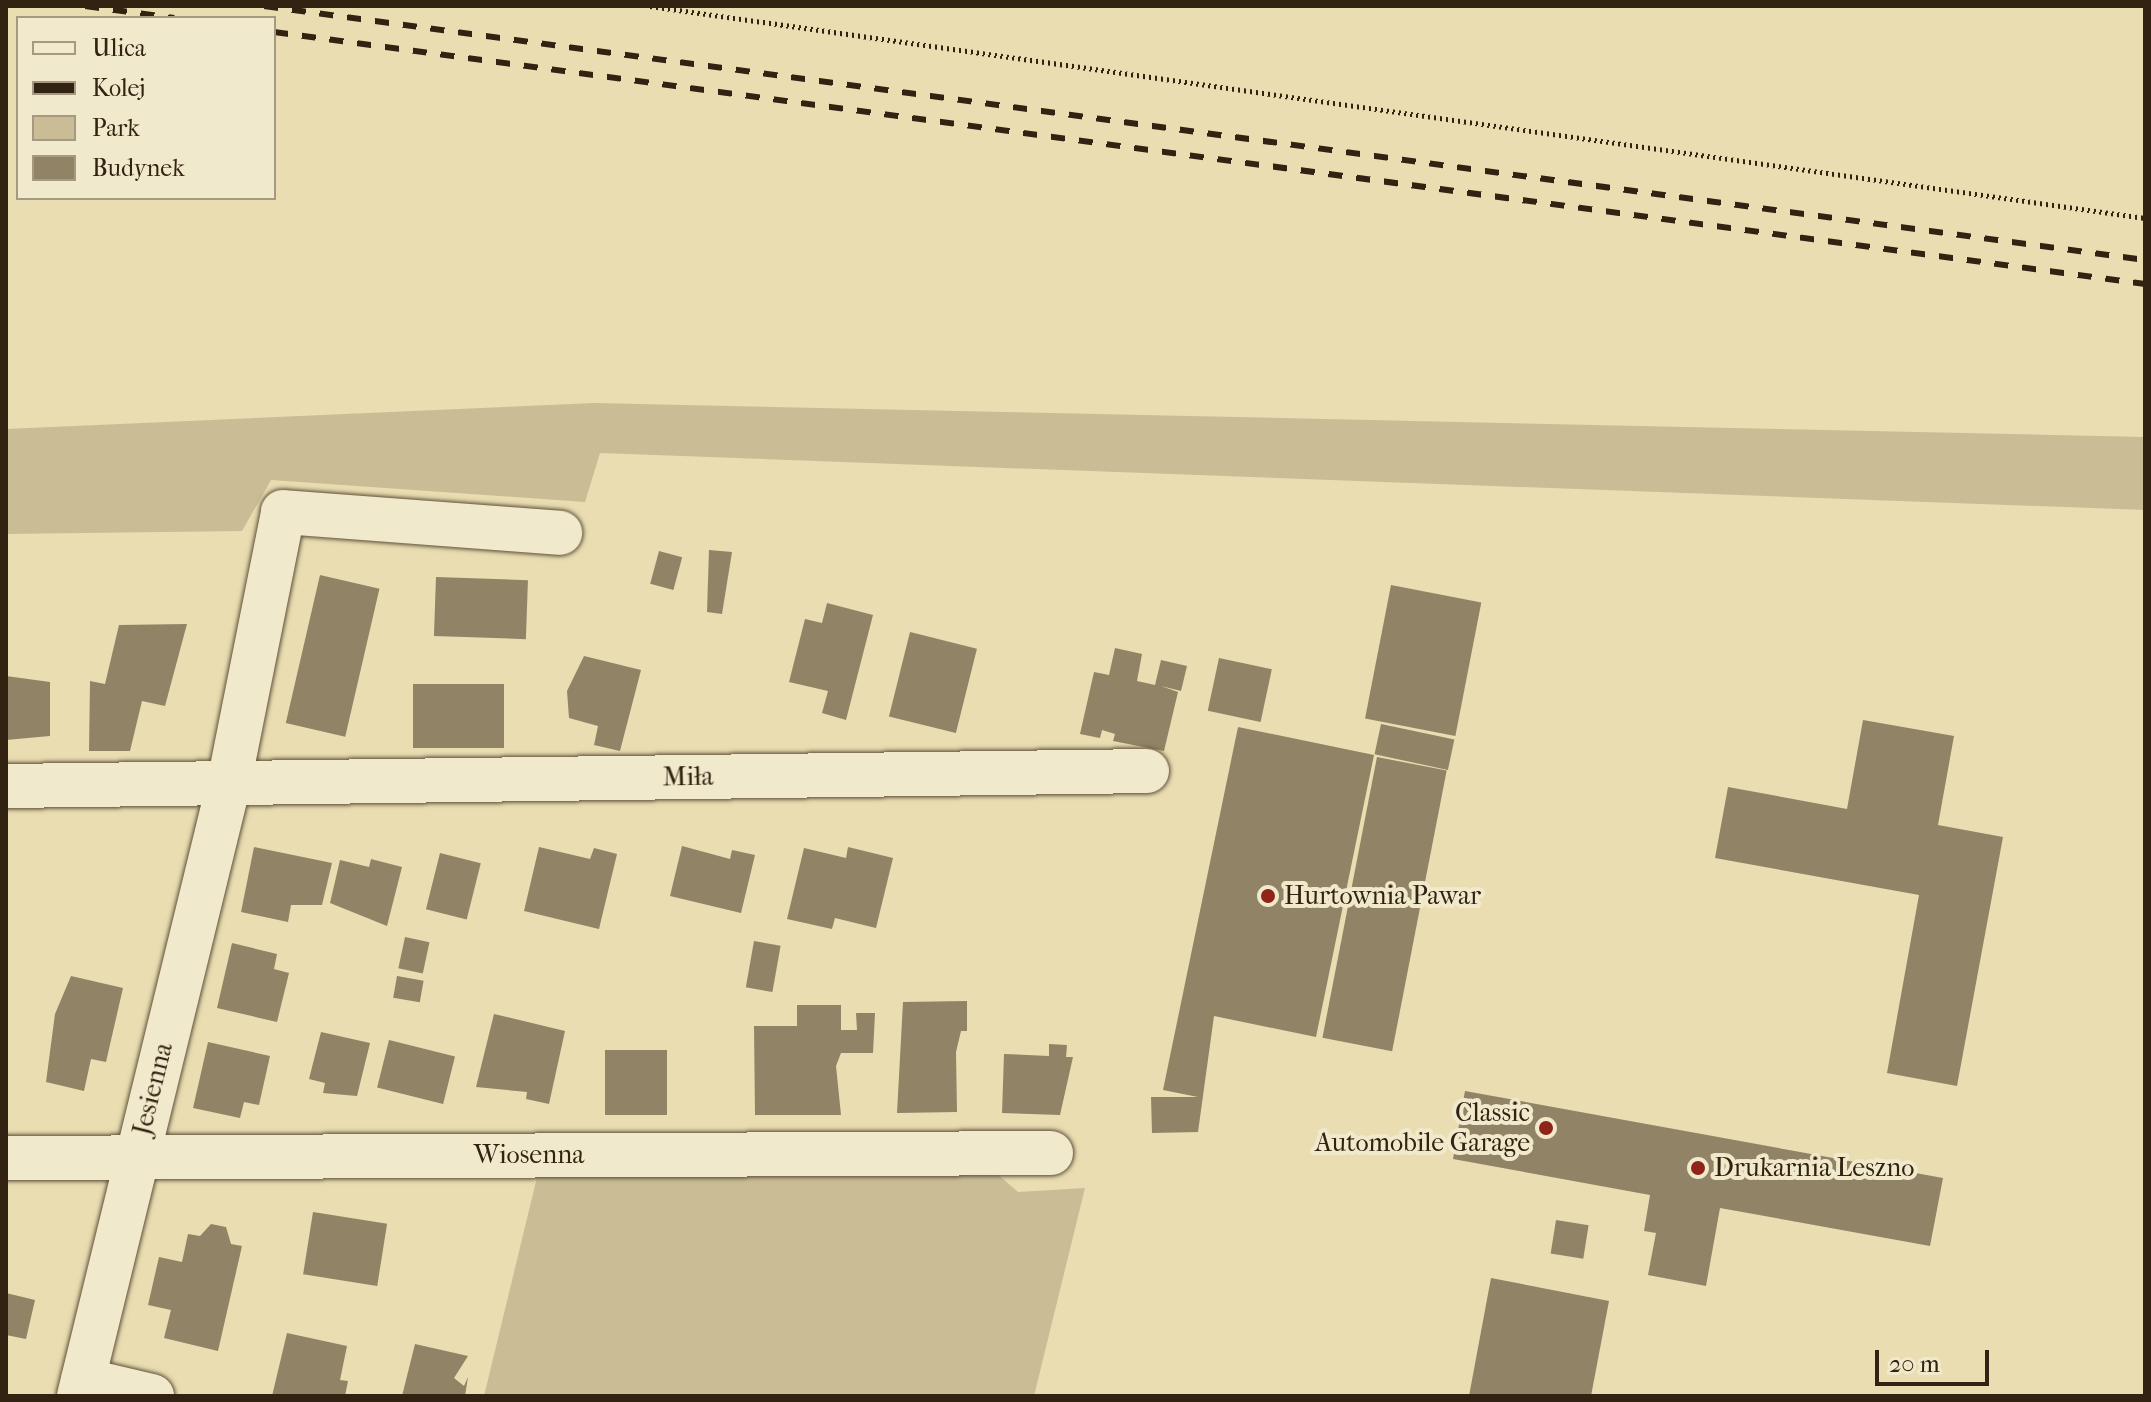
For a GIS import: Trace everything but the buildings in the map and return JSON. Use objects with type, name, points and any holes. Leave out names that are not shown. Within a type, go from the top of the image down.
[{"type":"street","points":[[229,783],[283,512],[560,533]]},
{"type":"street","name":"Miła","points":[[6,786],[1147,771]]},
{"type":"street","name":"Jesienna","points":[[81,1388],[229,783]]},
{"type":"street","name":"Wiosenna","points":[[6,1158],[1051,1153]]},
{"type":"street","points":[[81,1388],[152,1396]]},
{"type":"path","points":[[650,6],[2145,218]]},
{"type":"green space","points":[[594,403],[2145,437],[2145,510],[600,453],[585,502],[271,480],[242,531],[6,534],[6,429]]},
{"type":"green space","points":[[987,1165],[1018,1192],[1085,1188],[1034,1396],[484,1396],[539,1169]]},
{"type":"railway","points":[[85,6],[159,16]]},
{"type":"railway","points":[[264,6],[2145,260]]},
{"type":"railway","points":[[276,32],[2145,284]]},
{"type":"place","name":"Hurtownia Pawar","points":[[1268,896]]},
{"type":"place","name":"Classic Automobile Garage","points":[[1546,1128]]},
{"type":"place","name":"Drukarnia Leszno","points":[[1698,1168]]}]
